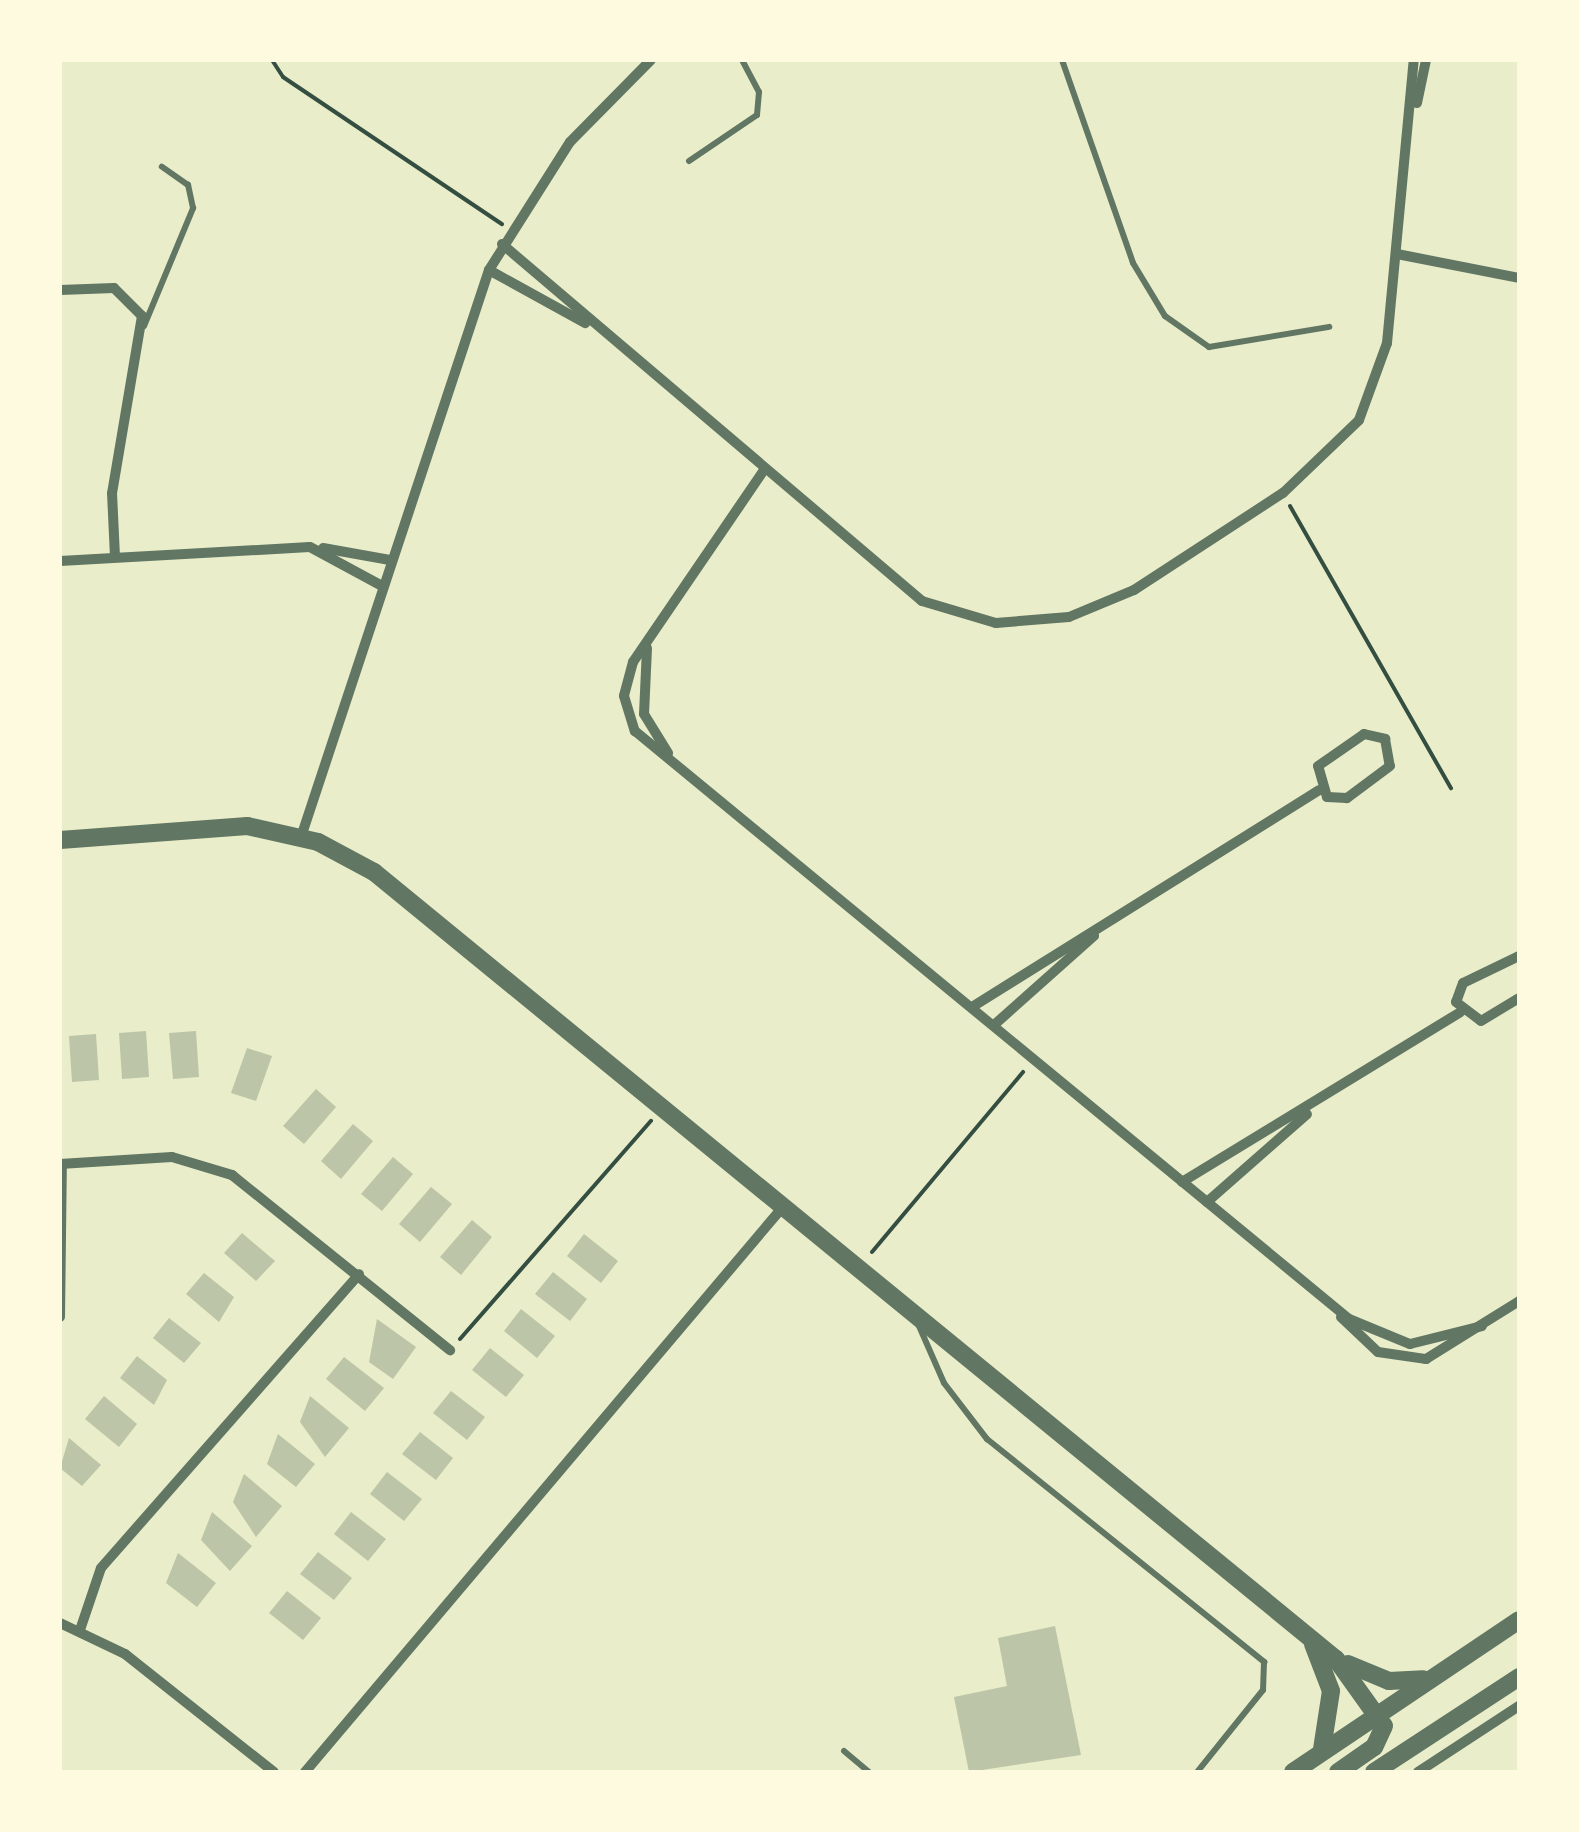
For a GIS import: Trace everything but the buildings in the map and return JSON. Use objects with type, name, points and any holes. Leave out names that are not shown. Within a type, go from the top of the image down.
[{"type":"street","points":[[301,837],[489,270],[510,229],[570,142],[651,60]]},
{"type":"street","points":[[1414,60],[1414,114]]},
{"type":"street","points":[[502,244],[599,331],[922,601],[996,624],[1069,617],[1115,600],[1283,493],[1329,456],[1369,403],[1384,366],[1414,114],[1426,60]]},
{"type":"street","points":[[1398,254],[1519,278]]},
{"type":"street","points":[[489,270],[599,331]]},
{"type":"street","points":[[60,290],[122,291],[144,326],[112,493],[114,558]]},
{"type":"street","points":[[764,470],[628,674],[625,706],[635,731],[1334,1309],[1410,1344],[1482,1326],[1519,1301]]},
{"type":"street","points":[[60,561],[322,548],[390,560]]},
{"type":"street","points":[[322,548],[382,586]]},
{"type":"street","points":[[649,638],[644,714],[672,758]]},
{"type":"street","points":[[972,1007],[1319,790],[1347,798],[1390,766],[1390,744],[1364,734],[1322,760],[1319,790]]},
{"type":"street","points":[[60,840],[224,826],[301,837],[374,872],[856,1272],[1311,1639],[1376,1678],[1430,1678]]},
{"type":"street","points":[[994,1025],[1101,928]]},
{"type":"street","points":[[1460,1012],[1463,982],[1519,956]]},
{"type":"street","points":[[1182,1182],[1314,1106],[1460,1012],[1488,1020],[1519,998]]},
{"type":"street","points":[[1207,1202],[1314,1106]]},
{"type":"street","points":[[60,1317],[61,1164],[172,1156],[214,1167],[265,1195],[450,1350]]},
{"type":"street","points":[[306,1772],[782,1208]]},
{"type":"street","points":[[80,1630],[101,1568],[359,1274]]},
{"type":"street","points":[[1293,1772],[1378,1711],[1519,1620]]},
{"type":"street","points":[[60,1623],[80,1630],[145,1668],[274,1772]]},
{"type":"street","points":[[1311,1639],[1378,1711],[1379,1741],[1338,1772]]},
{"type":"street","points":[[1311,1639],[1331,1691],[1322,1749]]},
{"type":"street","points":[[1374,1772],[1519,1677]]},
{"type":"street","points":[[1418,1772],[1519,1706]]},
{"type":"lane","points":[[689,161],[757,115],[760,92],[742,60]]},
{"type":"lane","points":[[1062,60],[1134,264],[1164,316],[1209,346],[1329,327]]},
{"type":"lane","points":[[144,326],[192,208],[188,185],[162,167]]},
{"type":"lane","points":[[917,1321],[944,1383],[988,1439],[1264,1662],[1263,1690],[1197,1772]]},
{"type":"lane","points":[[844,1751],[869,1772]]},
{"type":"path","points":[[272,60],[283,77],[510,229]]},
{"type":"path","points":[[1283,493],[1450,788]]},
{"type":"path","points":[[856,1272],[1034,1059]]},
{"type":"path","points":[[450,1350],[661,1109]]}]
